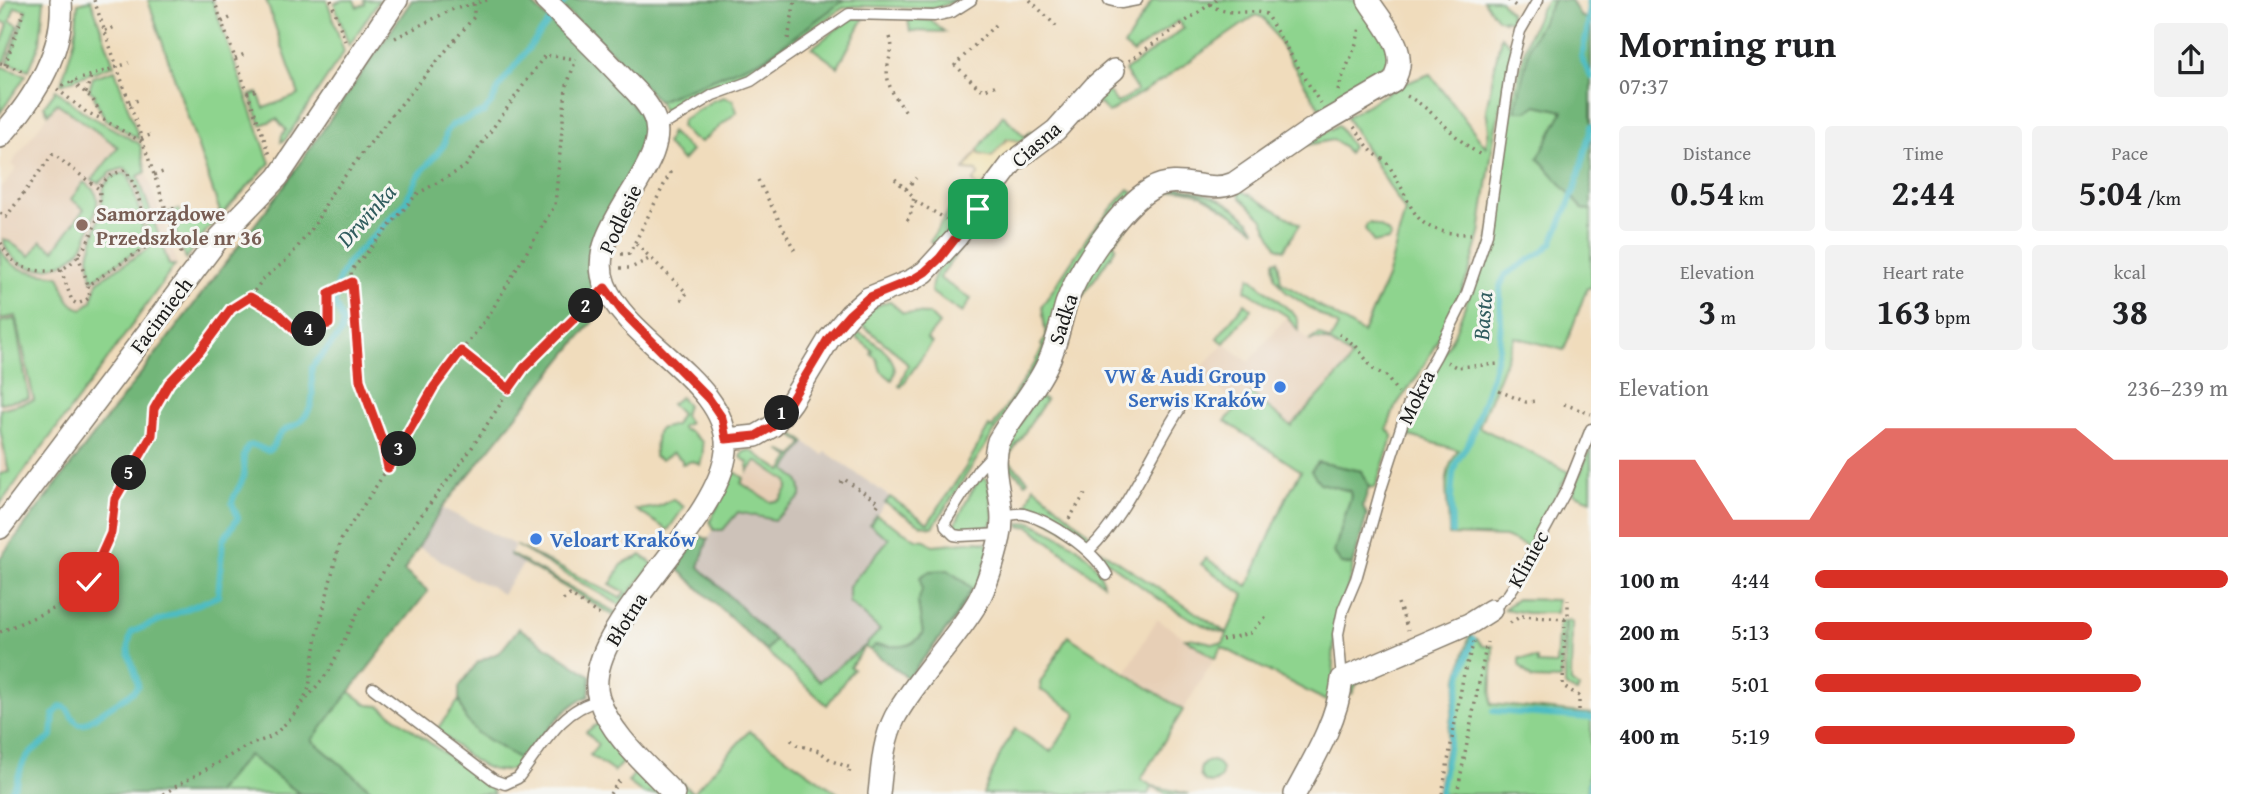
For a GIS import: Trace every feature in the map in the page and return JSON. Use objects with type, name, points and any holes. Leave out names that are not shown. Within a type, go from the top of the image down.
[{"type":"street","points":[[0,137],[36,90],[52,57],[60,27],[61,0]]},
{"type":"street","name":"Facimiech","points":[[0,528],[219,238],[278,177],[397,0]]},
{"type":"street","points":[[545,0],[606,60],[649,108],[657,125]]},
{"type":"street","points":[[1370,3],[1400,54],[1398,73],[1382,90]]},
{"type":"street","name":"Ciasna","points":[[726,439],[756,436],[773,426],[828,339],[850,314],[868,298],[925,272],[956,238],[1012,163],[1056,130],[1095,86],[1114,70]]},
{"type":"street","name":"Sadka","points":[[994,453],[1007,426],[1047,366],[1055,348],[1066,304],[1076,282],[1097,248],[1125,213],[1151,189],[1163,183],[1185,181],[1222,188],[1234,183],[1336,115],[1382,90]]},
{"type":"street","name":"Podlesie","points":[[605,288],[600,265],[601,253],[652,153],[657,125]]},
{"type":"street","points":[[605,288],[622,311],[709,399],[722,418],[726,439]]},
{"type":"street","name":"Błotna","points":[[599,701],[596,682],[602,658],[631,606],[714,492],[724,463],[726,439]]},
{"type":"street","points":[[879,794],[883,755],[890,727],[901,707],[977,603],[986,582],[1001,525],[994,453]]},
{"type":"street","name":"Kliniec","points":[[1342,679],[1469,624],[1491,610]]},
{"type":"street","name":"Mokra","points":[[1295,794],[1333,715],[1340,696],[1342,679]]},
{"type":"street","points":[[599,701],[621,736],[674,794]]},
{"type":"lane","points":[[657,125],[670,121],[713,95],[751,81],[849,14],[934,16],[953,12],[971,0]]},
{"type":"lane","points":[[1109,0],[1121,3],[1137,0]]},
{"type":"lane","name":"Mokra","points":[[1342,679],[1338,634],[1343,610],[1356,579],[1381,486],[1409,403],[1466,296],[1487,234],[1518,39],[1538,0]]},
{"type":"lane","points":[[1089,550],[1114,518],[1179,410]]},
{"type":"lane","name":"Kliniec","points":[[1491,610],[1508,595],[1516,583],[1567,489],[1591,429]]},
{"type":"lane","points":[[994,453],[978,470],[946,522],[946,527],[954,536],[1001,525],[1014,514],[1024,514],[1047,524],[1089,550],[1107,575]]},
{"type":"lane","points":[[373,688],[494,780],[505,784],[518,778],[573,710],[588,702],[599,701]]},
{"type":"path","points":[[94,0],[185,265]]},
{"type":"path","points":[[214,0],[274,164]]},
{"type":"path","points":[[331,0],[349,52],[358,57]]},
{"type":"path","points":[[393,39],[450,10],[487,0]]},
{"type":"path","points":[[791,53],[787,37],[795,0]]},
{"type":"path","points":[[1030,0],[1056,26]]},
{"type":"path","points":[[1114,70],[1216,0]]},
{"type":"path","points":[[1508,0],[1516,8]]},
{"type":"path","points":[[1336,115],[1337,92],[1351,60],[1360,23],[1370,3]]},
{"type":"path","points":[[0,632],[69,602],[89,582],[111,533],[115,499],[152,435],[154,409],[169,383],[200,351],[231,309],[250,297],[263,279],[288,259],[314,226],[331,194],[388,120],[474,17],[474,4]]},
{"type":"path","points":[[1210,4],[1227,13],[1255,10],[1266,14],[1336,115],[1374,153],[1385,160],[1413,215],[1422,223],[1448,234],[1487,234]]},
{"type":"path","points":[[24,11],[3,64],[32,74]]},
{"type":"path","points":[[222,22],[232,18]]},
{"type":"path","points":[[995,25],[955,65],[979,88],[984,90],[997,85]]},
{"type":"path","points":[[104,31],[117,26]]},
{"type":"path","points":[[890,37],[893,52],[887,75],[890,89],[907,113]]},
{"type":"path","points":[[234,58],[245,54]]},
{"type":"path","points":[[388,468],[382,440],[360,380],[351,271],[417,194],[465,167],[545,55],[606,60]]},
{"type":"path","points":[[302,703],[309,688],[317,636],[340,541],[388,468],[434,387],[489,315],[555,205],[566,88],[576,59]]},
{"type":"path","points":[[129,63],[54,87],[86,112],[142,141]]},
{"type":"path","points":[[86,93],[91,76]]},
{"type":"path","points":[[72,82],[92,99],[104,120]]},
{"type":"path","points":[[1382,90],[1391,89],[1411,98],[1435,114],[1469,148],[1483,156],[1497,158]]},
{"type":"path","points":[[247,93],[257,90]]},
{"type":"path","points":[[129,103],[142,99]]},
{"type":"path","points":[[142,141],[154,134]]},
{"type":"path","points":[[0,213],[6,217],[53,154],[99,189]]},
{"type":"path","points":[[615,254],[629,254],[670,173],[664,167]]},
{"type":"path","points":[[0,240],[5,253],[17,266],[38,271],[61,270],[84,250],[97,218],[99,189],[103,181],[125,170],[131,177],[145,220],[146,247],[88,285]]},
{"type":"path","points":[[154,175],[166,171]]},
{"type":"path","points":[[906,189],[916,178]]},
{"type":"path","points":[[895,179],[915,201],[944,218]]},
{"type":"path","points":[[758,180],[796,253]]},
{"type":"path","points":[[905,223],[915,201]]},
{"type":"path","points":[[166,211],[178,206]]},
{"type":"path","points":[[636,244],[687,293],[681,300]]},
{"type":"path","points":[[61,270],[72,301],[77,304],[90,297],[78,255]]},
{"type":"path","points":[[618,268],[631,268],[651,258]]},
{"type":"path","points":[[250,297],[276,312],[297,332],[329,324],[329,293],[352,282]]},
{"type":"path","points":[[163,794],[245,747],[273,736],[302,703],[328,671],[357,614],[407,534],[467,455],[524,368],[605,288]]},
{"type":"path","points":[[1339,334],[1356,346],[1374,369],[1386,376],[1394,388]]},
{"type":"path","points":[[461,351],[509,389]]},
{"type":"path","points":[[1436,356],[1456,367],[1500,364]]},
{"type":"path","points":[[1499,391],[1526,402],[1538,401]]},
{"type":"path","points":[[1564,404],[1590,414]]},
{"type":"path","points":[[841,483],[844,479],[879,503],[877,506]]},
{"type":"path","points":[[1070,518],[1085,494]]},
{"type":"path","points":[[563,600],[570,595],[610,622]]},
{"type":"path","points":[[1568,600],[1568,616],[1565,619],[1564,688],[1579,696],[1579,712]]},
{"type":"path","points":[[1398,603],[1409,632]]},
{"type":"path","points":[[1510,623],[1521,615],[1565,619]]},
{"type":"path","points":[[1222,640],[1250,633],[1266,617]]},
{"type":"path","points":[[1441,794],[1464,673],[1475,638]]},
{"type":"path","points":[[1457,794],[1487,642]]},
{"type":"path","points":[[791,740],[851,768],[848,774]]},
{"type":"path","points":[[610,794],[621,778]]},
{"type":"shaded area","name":"Samorządowe Przedszkole nr 36","points":[[62,96],[142,160],[177,262],[0,504],[0,185],[3,187],[16,169],[11,164]]},
{"type":"shaded area","points":[[1287,316],[1309,341],[1324,339],[1351,357],[1345,368],[1291,427],[1251,393],[1238,406],[1199,371],[1224,343],[1249,362]]},
{"type":"shaded area","points":[[805,442],[823,455],[826,452],[890,497],[870,524],[890,539],[849,602],[880,630],[865,646],[819,681],[699,567],[711,533],[715,529],[723,530],[738,511],[801,498],[786,470]]},
{"type":"shaded area","points":[[755,461],[787,481],[788,487],[780,500],[771,502],[740,483]]},
{"type":"shaded area","points":[[442,508],[515,545],[510,555],[524,563],[502,594],[418,547]]},
{"type":"shaded area","points":[[1157,619],[1215,658],[1183,710],[1126,672]]},
{"type":"green space","points":[[7,0],[44,0],[40,43],[29,70],[8,63],[26,10],[15,7],[10,21],[18,25],[5,62],[0,61],[0,42],[8,24],[0,21],[0,14]]},
{"type":"green space","points":[[91,0],[114,65],[61,84],[75,38],[78,3]]},
{"type":"green space","points":[[148,0],[212,0],[270,163],[207,230],[186,259],[168,212],[179,209],[185,224],[220,212]]},
{"type":"green space","points":[[266,0],[327,0],[344,52],[285,140],[281,142],[286,130],[277,119],[261,125],[250,95],[258,93],[264,108],[299,95]]},
{"type":"green space","points":[[354,0],[357,7],[365,4],[364,0],[379,0],[349,46],[334,3]]},
{"type":"green space","points":[[412,0],[528,0],[605,74],[638,111],[645,128],[645,145],[596,246],[590,274],[603,309],[442,508],[404,571],[428,591],[312,740],[376,794],[300,794],[248,755],[215,794],[0,794],[0,558],[285,185]]},
{"type":"green space","points":[[554,0],[844,0],[765,58],[658,101],[613,53]]},
{"type":"green space","points":[[844,0],[958,0],[936,8],[843,8],[738,79],[668,111],[663,110],[658,101],[765,58]]},
{"type":"green space","points":[[1153,0],[1363,0],[1387,36],[1391,74],[1323,114],[1264,18],[1256,15],[1164,79],[1108,113],[1100,103],[1091,103],[1085,108],[1081,118],[1077,113],[1103,90],[1111,94],[1117,103],[1137,91],[1125,71],[1184,28],[1178,21],[1133,53],[1124,46]]},
{"type":"green space","points":[[1483,0],[1500,0],[1510,12],[1511,21],[1497,18]]},
{"type":"green space","points":[[1547,0],[1554,0],[1551,4],[1537,105],[1563,111],[1582,209],[1591,210],[1591,288],[1587,288],[1564,350],[1515,337],[1479,427],[1569,472],[1528,547],[1505,537],[1449,535],[1446,491],[1448,471],[1458,450],[1403,434],[1414,404],[1454,335],[1490,239],[1511,108],[1528,37]]},
{"type":"green space","points":[[1554,0],[1571,0],[1580,16],[1591,20],[1591,210],[1583,209],[1538,158],[1563,111],[1537,105],[1528,111],[1515,111],[1531,41]]},
{"type":"green space","points":[[864,18],[838,67],[812,48],[847,21]]},
{"type":"green space","points":[[908,19],[930,20],[945,32],[910,31]]},
{"type":"green space","points":[[1501,36],[1510,44],[1512,52],[1494,137],[1480,234],[1469,273],[1456,304],[1419,374],[1395,407],[1387,429],[1393,436],[1375,488],[1369,487],[1361,471],[1318,462],[1320,483],[1350,491],[1351,496],[1334,552],[1341,564],[1353,565],[1336,619],[1333,660],[1335,683],[1330,703],[1222,647],[1215,658],[1185,638],[1223,643],[1227,634],[1193,620],[1161,601],[1101,557],[1100,550],[1227,633],[1244,595],[1201,564],[1206,558],[1248,586],[1286,498],[1301,471],[1225,421],[1251,393],[1291,426],[1345,368],[1351,357],[1326,341],[1309,341],[1319,334],[1330,341],[1338,326],[1286,292],[1275,277],[1274,261],[1278,260],[1281,282],[1363,333],[1387,278],[1405,211],[1346,117],[1401,85],[1430,74],[1486,147],[1489,129],[1486,110]]},
{"type":"green space","points":[[0,66],[26,75],[0,113]]},
{"type":"green space","points":[[115,70],[139,139],[105,119],[95,95],[89,90],[93,77]]},
{"type":"green space","points":[[56,90],[85,113],[140,144],[146,172],[138,176],[169,265],[175,265],[0,504],[0,474],[9,472],[0,429],[0,409],[34,400],[16,316],[0,319],[0,247],[10,263],[17,267],[59,276],[69,300],[83,309],[92,301],[98,281],[149,248],[140,194],[131,175],[125,168],[112,172],[99,183],[92,180],[118,147],[57,103],[48,114],[44,106]]},
{"type":"green space","points":[[724,97],[733,100],[737,112],[701,142],[691,138],[681,127],[682,120],[712,101]]},
{"type":"green space","points":[[1003,115],[1025,137],[1031,131],[1034,134],[1024,142],[1007,141],[992,157],[979,154],[978,150]]},
{"type":"green space","points":[[1338,125],[1352,147],[1348,153],[1333,140],[1302,146]]},
{"type":"green space","points":[[671,132],[691,151],[682,161],[666,144]]},
{"type":"green space","points":[[124,173],[129,177],[142,220],[144,246],[92,280],[89,255],[101,211],[104,186],[113,176]]},
{"type":"green space","points":[[84,182],[96,194],[97,202],[87,237],[77,253],[56,266],[45,268],[34,268],[15,260],[7,251],[3,239],[30,256],[41,241],[54,250],[84,209],[71,199]]},
{"type":"green space","points":[[1242,185],[1242,191],[1300,224],[1284,250],[1277,247],[1262,218],[1240,197],[1238,190]]},
{"type":"green space","points":[[1180,187],[1222,201],[1241,213],[1256,230],[1195,193],[1180,190],[1167,193],[1152,202],[1114,243],[1116,248],[1080,300],[1076,312],[1072,309],[1085,278],[1118,227],[1145,200],[1169,188]]},
{"type":"green space","points":[[1129,189],[1133,192],[1049,347],[933,527],[921,525],[885,503],[890,497],[928,523],[1043,347],[1041,345],[1046,337],[1042,306],[1092,230]]},
{"type":"green space","points":[[958,196],[966,213],[936,246],[930,241]]},
{"type":"green space","points":[[1370,223],[1386,231],[1391,236],[1388,240],[1374,243],[1365,229]]},
{"type":"green space","points":[[961,248],[939,278],[971,299],[962,313],[931,292],[937,272]]},
{"type":"green space","points":[[1250,277],[1293,313],[1298,320],[1298,330],[1287,316],[1245,290]]},
{"type":"green space","points":[[889,301],[903,313],[929,314],[939,324],[927,339],[932,343],[901,387],[899,386],[908,365],[856,320],[857,314]]},
{"type":"green space","points":[[1245,303],[1252,309],[1224,343],[1217,338]]},
{"type":"green space","points":[[15,319],[29,398],[0,403],[0,322]]},
{"type":"green space","points":[[848,328],[873,341],[889,355],[895,372],[892,380],[881,371],[877,359],[871,354],[873,351],[848,331]]},
{"type":"green space","points":[[1036,396],[1046,400],[1007,459],[1028,480],[1026,483],[1011,469],[1001,474],[998,461]]},
{"type":"green space","points":[[680,397],[687,405],[684,415],[689,423],[682,426],[682,429],[702,442],[700,465],[693,461],[682,464],[682,460],[673,453],[661,460],[654,457],[657,432],[675,425],[681,414],[671,404]]},
{"type":"green space","points":[[782,425],[805,442],[786,470],[798,481],[801,497],[774,520],[738,512],[723,530],[714,530],[710,521],[735,472],[744,478],[741,483],[771,502],[780,500],[788,487],[787,481],[756,461],[748,472],[748,463],[741,457],[743,452],[750,450],[782,471],[791,457],[779,450],[794,456],[803,443]]},
{"type":"green space","points":[[1591,446],[1591,500],[1573,493]]},
{"type":"green space","points":[[1318,462],[1361,471],[1369,487],[1363,506],[1367,515],[1353,565],[1341,564],[1334,552],[1351,497],[1350,491],[1320,483],[1311,471]]},
{"type":"green space","points":[[985,478],[988,481],[994,519],[991,525],[982,529],[954,531],[953,527],[973,489],[980,479]]},
{"type":"green space","points":[[1034,486],[1092,536],[1081,539],[1026,508]]},
{"type":"green space","points":[[673,499],[684,507],[668,530],[636,510],[657,507]]},
{"type":"green space","points":[[876,515],[916,539],[933,545],[978,541],[987,543],[990,547],[976,594],[908,678],[952,622],[972,588],[948,570],[929,584],[920,596],[919,610],[923,633],[918,639],[907,645],[876,645],[870,650],[865,647],[827,705],[766,651],[775,640],[819,681],[865,646],[880,630],[849,602],[849,586],[889,539],[870,525]]},
{"type":"green space","points":[[1030,522],[1063,538],[1085,554],[1100,573],[1103,584],[1029,526],[1020,527],[1019,524]]},
{"type":"green space","points":[[700,536],[708,539],[699,567],[775,640],[766,651],[677,568]]},
{"type":"green space","points":[[515,545],[621,598],[625,592],[610,584],[622,565],[641,555],[653,564],[620,605]]},
{"type":"green space","points":[[510,555],[617,613],[616,617]]},
{"type":"green space","points":[[948,570],[972,588],[952,622],[908,678],[870,650],[876,645],[907,645],[923,634],[918,603],[922,589],[920,577],[930,571]]},
{"type":"green space","points":[[1517,599],[1557,600],[1556,613],[1527,613],[1504,609]]},
{"type":"green space","points":[[1559,621],[1564,621],[1561,680],[1532,679],[1519,665],[1519,658],[1537,659],[1537,664],[1556,665]]},
{"type":"green space","points":[[1566,621],[1572,623],[1571,682],[1579,688],[1577,693],[1565,686]]},
{"type":"green space","points":[[519,628],[591,676],[589,696],[560,716],[523,761],[477,733],[465,718],[459,700],[459,687],[478,662],[500,652]]},
{"type":"green space","points":[[1472,631],[1471,638],[1477,639],[1483,646],[1493,646],[1491,704],[1591,714],[1587,794],[1437,794],[1458,678],[1470,633],[1357,683],[1352,694],[1350,689],[1353,682]]},
{"type":"green space","points":[[1068,636],[1183,710],[1141,779],[1152,786],[1148,794],[983,794],[1015,729],[1051,752],[1076,715],[1041,690],[1040,683]]},
{"type":"green space","points":[[349,691],[368,705],[380,706],[490,787],[494,794],[376,794],[311,740]]},
{"type":"green space","points":[[459,700],[470,722],[484,737],[523,761],[512,769],[489,769],[466,755],[437,729]]},
{"type":"green space","points":[[599,723],[627,757],[614,772],[590,755],[598,744],[586,732]]},
{"type":"green space","points":[[749,731],[839,794],[683,794],[679,789],[680,781],[693,793]]},
{"type":"green space","points":[[248,755],[300,794],[215,794]]},
{"type":"green space","points":[[1211,761],[1221,768],[1222,772],[1215,782],[1211,783],[1201,776],[1200,772],[1207,762]]},
{"type":"green space","points":[[637,770],[660,794],[644,794],[628,782]]},
{"type":"green space","points":[[1152,786],[1189,794],[1167,794]]},
{"type":"sand","points":[[1007,139],[1024,142],[977,193],[977,186],[973,182],[978,175],[977,171],[964,170],[978,150],[979,154],[992,157]]},
{"type":"waterway","name":"Drwinka","points":[[10,794],[26,758],[52,736],[54,714],[61,706],[76,722],[84,724],[138,686],[128,648],[132,632],[218,596],[223,540],[238,518],[232,503],[244,475],[246,451],[248,446],[254,445],[268,451],[281,433],[296,425],[307,414],[312,402],[312,367],[341,333],[343,322],[335,304],[337,284],[347,263],[404,204],[419,175],[444,145],[446,133],[452,125],[484,112],[501,84],[566,0]]},
{"type":"waterway","name":"Basta","points":[[1588,0],[1588,21],[1581,57],[1591,77]]},
{"type":"waterway","name":"Basta","points":[[1452,532],[1453,474],[1456,463],[1470,440],[1499,347],[1500,287],[1505,275],[1552,243],[1575,189],[1591,127]]},
{"type":"waterway","name":"Basta","points":[[1440,794],[1462,673],[1473,639]]},
{"type":"waterway","points":[[1493,711],[1591,718]]},
{"type":"waterway","points":[[1590,794],[1591,780]]},
{"type":"place","name":"Samorządowe Przedszkole nr 36","points":[[82,225]]},
{"type":"place","name":"VW & Audi Group Serwis Kraków","points":[[1280,387]]},
{"type":"place","name":"Veloart Kraków","points":[[536,539]]},
{"type":"route","points":[[89,582],[111,533],[115,499],[152,435],[154,409],[169,383],[200,351],[231,309],[250,297],[276,312],[297,332],[329,324],[329,293],[352,282],[360,380],[382,440],[388,468],[434,387],[461,351],[509,389],[524,368],[605,288],[622,311],[709,399],[722,418],[726,439],[750,438],[773,426],[828,339],[860,304],[925,272],[940,258],[978,209]]}]
